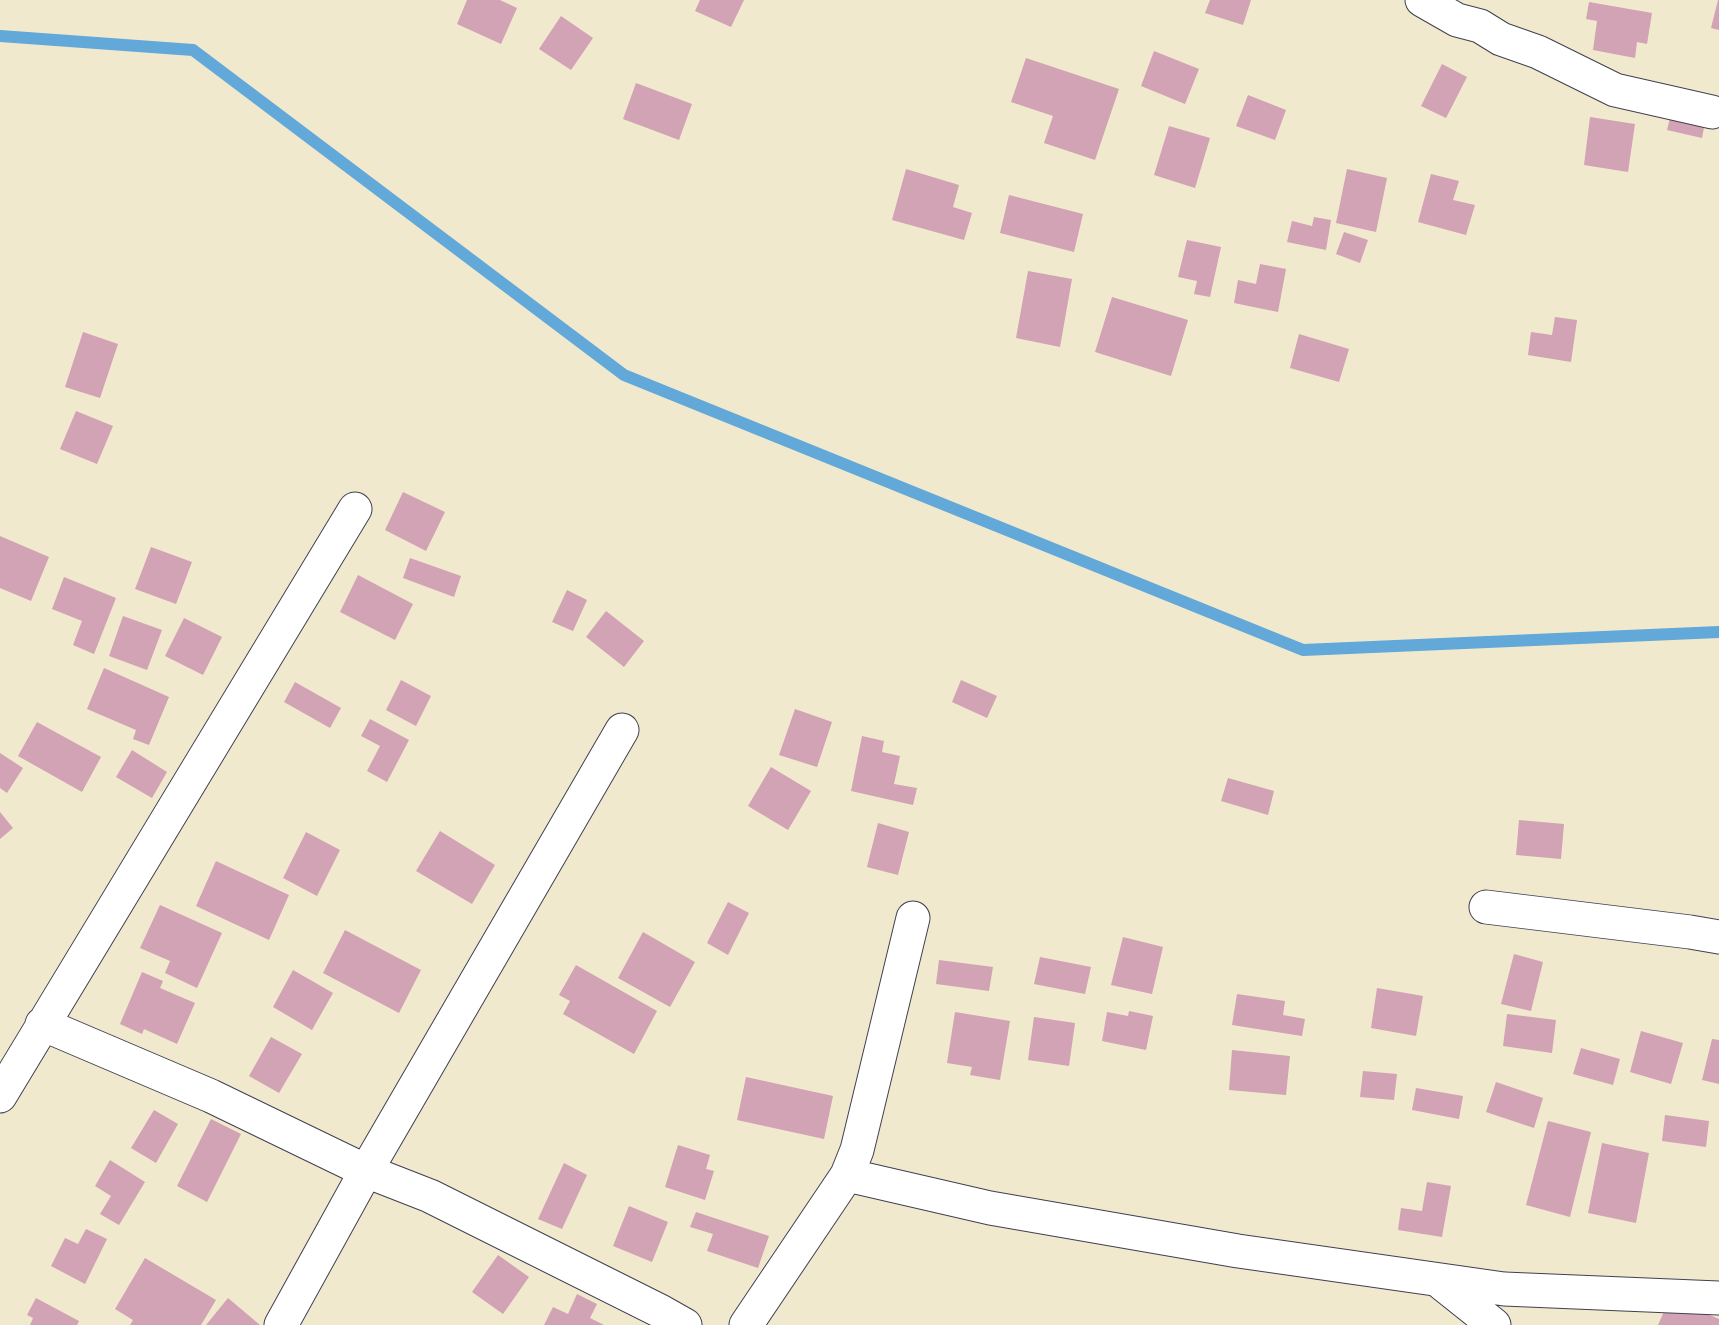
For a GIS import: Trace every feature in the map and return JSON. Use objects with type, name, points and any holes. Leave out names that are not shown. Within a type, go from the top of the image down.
[{"type":"street","points":[[1422,0],[1456,20],[1480,26],[1501,39],[1538,52],[1615,90],[1712,112]]},
{"type":"street","points":[[0,1096],[355,509]]},
{"type":"street","points":[[282,1325],[366,1171],[622,730]]},
{"type":"street","points":[[1486,908],[1719,937]]},
{"type":"street","points":[[746,1325],[847,1175],[857,1150],[913,918]]},
{"type":"street","points":[[42,1024],[211,1096],[366,1171],[430,1196],[685,1325]]},
{"type":"street","points":[[847,1175],[1014,1212],[1238,1251],[1438,1280],[1504,1289],[1719,1298]]},
{"type":"street","points":[[1438,1280],[1494,1325]]},
{"type":"building","points":[[467,0],[500,0],[517,8],[501,44],[457,24]]},
{"type":"building","points":[[700,0],[744,0],[731,27],[695,11]]},
{"type":"building","points":[[1210,0],[1251,0],[1243,25],[1205,13]]},
{"type":"building","points":[[1719,0],[1719,30],[1711,28]]},
{"type":"building","points":[[1589,2],[1652,13],[1647,44],[1637,42],[1635,58],[1593,50],[1597,21],[1586,19]]},
{"type":"building","points":[[561,16],[593,38],[571,70],[539,49]]},
{"type":"building","points":[[1154,51],[1199,69],[1185,104],[1141,86]]},
{"type":"building","points":[[1026,58],[1119,89],[1095,160],[1044,143],[1053,116],[1011,102]]},
{"type":"building","points":[[1442,64],[1467,77],[1446,118],[1421,106]]},
{"type":"building","points":[[636,83],[692,104],[679,140],[623,119]]},
{"type":"building","points":[[1248,95],[1286,110],[1275,140],[1236,126]]},
{"type":"building","points":[[1672,110],[1706,117],[1702,138],[1667,130]]},
{"type":"building","points":[[1590,117],[1635,124],[1628,172],[1584,165]]},
{"type":"building","points":[[1169,126],[1210,138],[1195,188],[1154,175]]},
{"type":"building","points":[[906,169],[959,185],[953,207],[972,213],[964,240],[892,220]]},
{"type":"building","points":[[1347,169],[1387,178],[1376,232],[1336,223]]},
{"type":"building","points":[[1431,174],[1459,181],[1453,200],[1475,205],[1466,235],[1418,222]]},
{"type":"building","points":[[1009,195],[1083,214],[1074,252],[1000,233]]},
{"type":"building","points":[[1314,217],[1331,220],[1326,250],[1287,242],[1292,221],[1312,226]]},
{"type":"building","points":[[1344,232],[1368,240],[1360,263],[1336,254]]},
{"type":"building","points":[[1187,240],[1221,247],[1210,297],[1194,294],[1197,281],[1178,277]]},
{"type":"building","points":[[1260,264],[1286,269],[1278,312],[1234,303],[1238,280],[1256,284]]},
{"type":"building","points":[[1028,271],[1072,279],[1060,347],[1016,338]]},
{"type":"building","points":[[1112,297],[1188,320],[1171,376],[1095,352]]},
{"type":"building","points":[[1555,317],[1577,320],[1571,362],[1528,355],[1531,332],[1552,335]]},
{"type":"building","points":[[83,332],[118,344],[100,398],[65,387]]},
{"type":"building","points":[[1299,334],[1349,349],[1339,382],[1290,368]]},
{"type":"building","points":[[76,411],[113,426],[97,464],[60,449]]},
{"type":"building","points":[[403,492],[445,512],[426,551],[385,530]]},
{"type":"building","points":[[0,536],[49,557],[31,601],[0,588]]},
{"type":"building","points":[[151,547],[192,562],[176,604],[135,589]]},
{"type":"building","points":[[410,558],[461,576],[454,597],[403,578]]},
{"type":"building","points":[[358,575],[413,604],[395,640],[340,612]]},
{"type":"building","points":[[64,577],[116,598],[94,654],[73,645],[82,621],[52,609]]},
{"type":"building","points":[[567,590],[587,600],[573,631],[552,622]]},
{"type":"building","points":[[606,611],[644,641],[624,667],[586,637]]},
{"type":"building","points":[[123,616],[162,630],[147,670],[109,656]]},
{"type":"building","points":[[184,618],[222,637],[203,675],[165,656]]},
{"type":"building","points":[[104,668],[169,697],[149,745],[133,739],[136,730],[87,709]]},
{"type":"building","points":[[401,680],[431,696],[416,726],[386,710]]},
{"type":"building","points":[[961,680],[997,696],[987,718],[952,702]]},
{"type":"building","points":[[295,682],[341,708],[330,728],[284,702]]},
{"type":"building","points":[[795,709],[832,722],[817,767],[779,755]]},
{"type":"building","points":[[370,719],[409,740],[387,782],[367,771],[380,746],[361,736]]},
{"type":"building","points":[[37,722],[101,757],[82,792],[18,756]]},
{"type":"building","points":[[862,736],[884,741],[882,752],[900,756],[894,784],[917,788],[913,805],[851,791]]},
{"type":"building","points":[[132,750],[167,772],[152,798],[116,777]]},
{"type":"building","points":[[0,753],[23,768],[7,793],[0,788]]},
{"type":"building","points":[[771,767],[811,791],[788,830],[748,806]]},
{"type":"building","points":[[1228,778],[1274,791],[1268,815],[1221,801]]},
{"type":"building","points":[[0,812],[13,828],[0,839]]},
{"type":"building","points":[[1519,820],[1564,824],[1561,859],[1516,855]]},
{"type":"building","points":[[878,823],[909,832],[898,875],[867,867]]},
{"type":"building","points":[[440,831],[495,865],[472,904],[416,871]]},
{"type":"building","points":[[306,832],[340,850],[317,896],[283,878]]},
{"type":"building","points":[[216,861],[289,895],[269,940],[196,906]]},
{"type":"building","points":[[728,902],[749,913],[728,955],[707,943]]},
{"type":"building","points":[[160,905],[222,933],[197,988],[165,973],[170,961],[140,948]]},
{"type":"building","points":[[345,930],[421,970],[399,1013],[323,973]]},
{"type":"building","points":[[643,932],[695,962],[670,1007],[618,978]]},
{"type":"building","points":[[1123,937],[1163,947],[1152,994],[1111,985]]},
{"type":"building","points":[[1514,954],[1543,962],[1531,1011],[1501,1004]]},
{"type":"building","points":[[1040,957],[1091,967],[1085,994],[1034,984]]},
{"type":"building","points":[[939,960],[993,967],[989,991],[936,984]]},
{"type":"building","points":[[576,965],[657,1011],[634,1054],[563,1014],[570,1001],[559,995]]},
{"type":"building","points":[[293,970],[333,993],[312,1030],[273,1007]]},
{"type":"building","points":[[142,972],[163,981],[160,988],[195,1003],[177,1044],[144,1029],[142,1034],[120,1024]]},
{"type":"building","points":[[1377,988],[1423,996],[1416,1036],[1371,1028]]},
{"type":"building","points":[[1237,994],[1285,1001],[1283,1015],[1305,1019],[1302,1036],[1232,1025]]},
{"type":"building","points":[[1129,1011],[1153,1016],[1146,1050],[1102,1041],[1107,1012],[1128,1016]]},
{"type":"building","points":[[955,1012],[1010,1021],[1000,1080],[970,1075],[972,1067],[947,1063]]},
{"type":"building","points":[[1507,1014],[1556,1020],[1552,1053],[1503,1046]]},
{"type":"building","points":[[1034,1017],[1075,1023],[1069,1066],[1028,1060]]},
{"type":"building","points":[[1641,1031],[1683,1043],[1671,1084],[1630,1072]]},
{"type":"building","points":[[271,1037],[302,1054],[279,1093],[249,1076]]},
{"type":"building","points":[[1712,1039],[1719,1040],[1719,1084],[1702,1080]]},
{"type":"building","points":[[1581,1048],[1620,1059],[1613,1085],[1573,1074]]},
{"type":"building","points":[[1232,1050],[1290,1056],[1286,1095],[1229,1090]]},
{"type":"building","points":[[1363,1071],[1397,1074],[1394,1100],[1360,1097]]},
{"type":"building","points":[[746,1077],[833,1096],[824,1139],[737,1120]]},
{"type":"building","points":[[1496,1082],[1543,1098],[1534,1128],[1486,1112]]},
{"type":"building","points":[[1416,1088],[1463,1096],[1459,1119],[1412,1110]]},
{"type":"building","points":[[154,1110],[178,1124],[156,1163],[131,1148]]},
{"type":"building","points":[[1665,1115],[1709,1121],[1706,1147],[1662,1141]]},
{"type":"building","points":[[211,1119],[241,1134],[207,1202],[177,1186]]},
{"type":"building","points":[[1548,1121],[1591,1132],[1570,1217],[1526,1205]]},
{"type":"building","points":[[1602,1143],[1649,1153],[1636,1223],[1588,1213]]},
{"type":"building","points":[[678,1145],[710,1155],[706,1169],[714,1171],[705,1200],[665,1187]]},
{"type":"building","points":[[110,1160],[145,1182],[119,1225],[100,1214],[111,1196],[95,1186]]},
{"type":"building","points":[[564,1163],[587,1175],[562,1229],[538,1219]]},
{"type":"building","points":[[1427,1182],[1451,1186],[1442,1237],[1398,1230],[1401,1208],[1422,1211]]},
{"type":"building","points":[[629,1206],[668,1222],[652,1262],[613,1246]]},
{"type":"building","points":[[696,1212],[769,1236],[758,1268],[707,1251],[713,1234],[690,1227]]},
{"type":"building","points":[[86,1229],[107,1239],[85,1284],[51,1266],[65,1238],[78,1244]]},
{"type":"building","points":[[498,1255],[529,1277],[503,1314],[472,1292]]},
{"type":"building","points":[[145,1258],[216,1300],[201,1325],[130,1325],[133,1320],[115,1309]]},
{"type":"building","points":[[577,1294],[597,1304],[590,1318],[604,1325],[544,1325],[553,1307],[568,1314]]},
{"type":"building","points":[[36,1298],[79,1321],[77,1325],[30,1325],[33,1318],[27,1315]]},
{"type":"building","points":[[228,1298],[260,1325],[206,1325]]},
{"type":"building","points":[[1670,1298],[1719,1319],[1719,1325],[1658,1325]]},
{"type":"waterway","points":[[0,36],[193,50],[624,375],[1303,650],[1719,632]]}]
